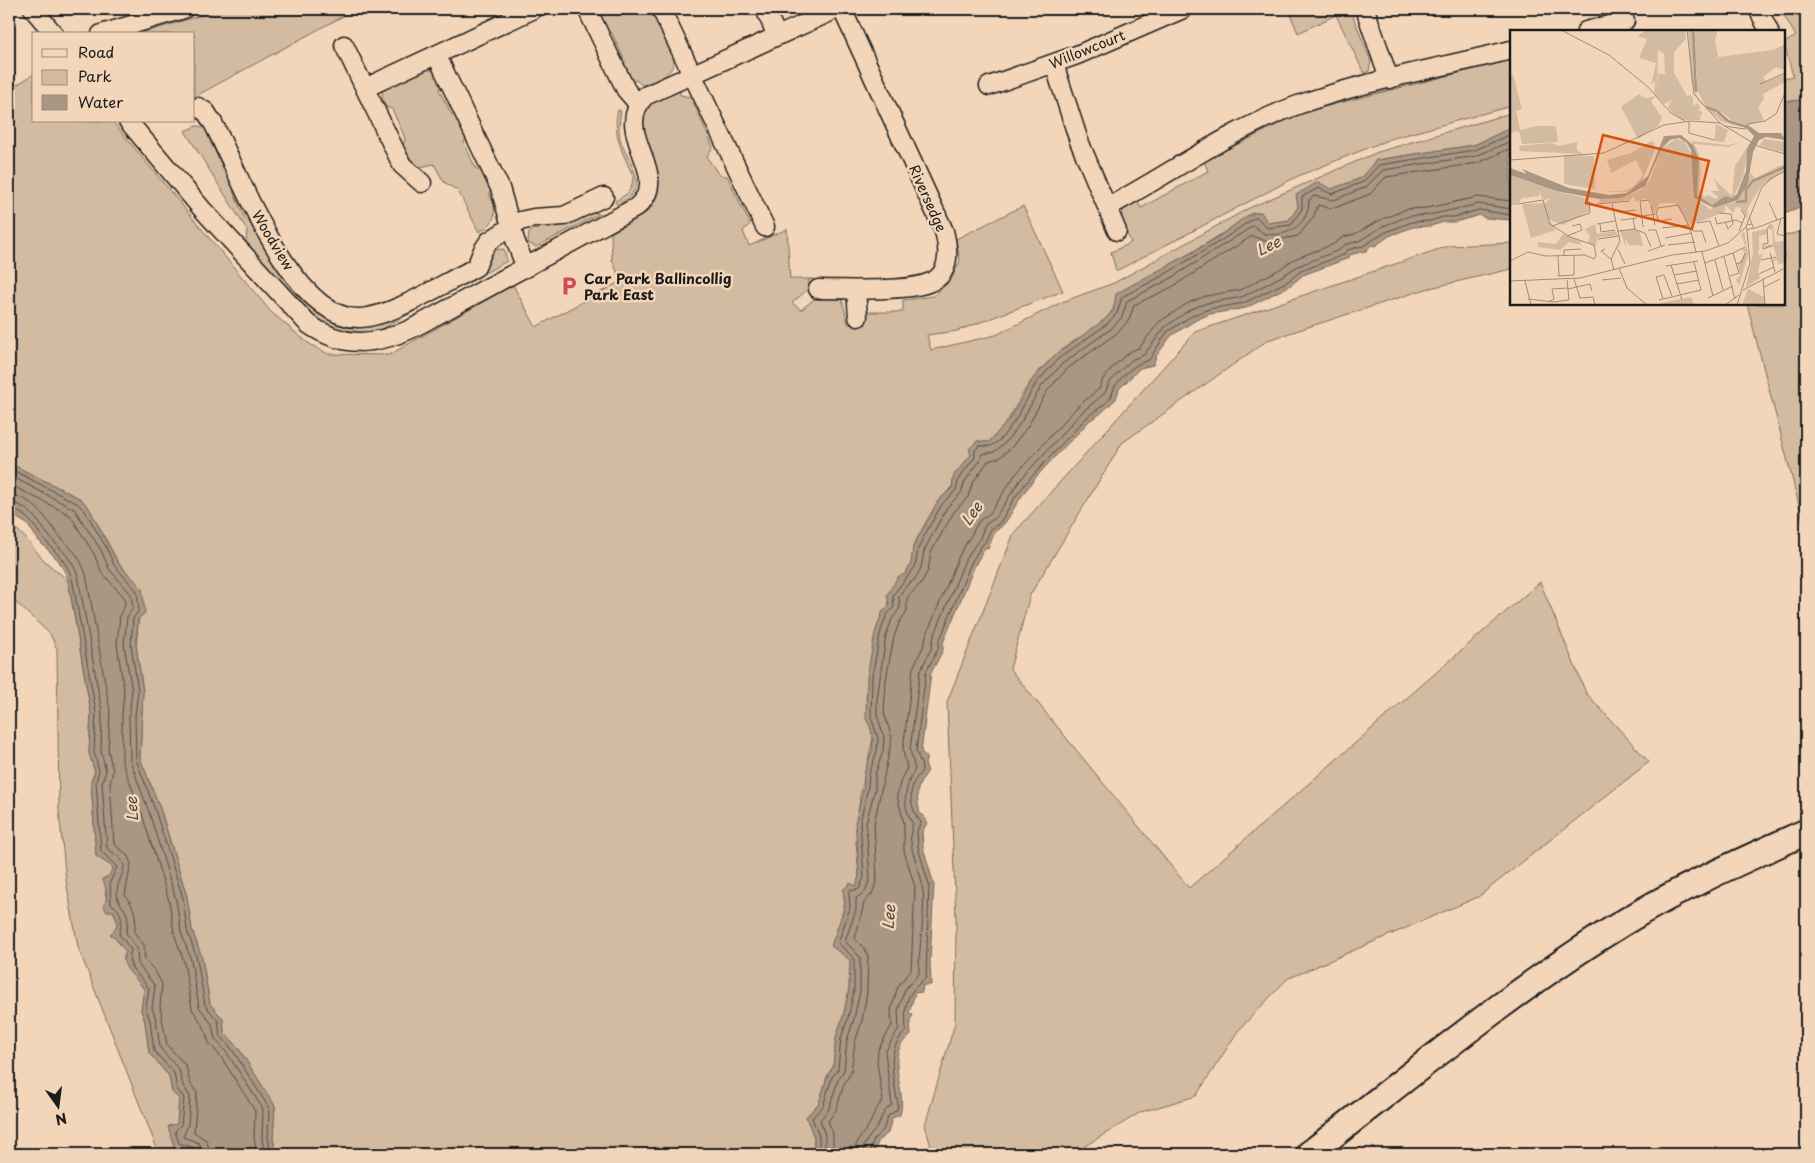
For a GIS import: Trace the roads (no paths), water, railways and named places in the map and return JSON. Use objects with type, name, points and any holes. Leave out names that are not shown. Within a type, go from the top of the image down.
[{"type":"main road","points":[[1309,1154],[1503,1004],[1572,956],[1628,920],[1728,867],[1806,832]]},
{"type":"street","points":[[33,9],[52,32]]},
{"type":"street","points":[[108,32],[184,9]]},
{"type":"street","points":[[365,88],[437,56],[534,9]]},
{"type":"street","points":[[587,9],[626,90],[638,104]]},
{"type":"street","points":[[661,9],[765,227]]},
{"type":"street","points":[[764,9],[777,36]]},
{"type":"street","points":[[129,122],[202,209],[295,311],[322,333],[358,342],[376,342],[394,337],[526,268],[644,200],[650,189],[648,170],[632,126],[638,104],[645,96],[837,9]]},
{"type":"street","name":"Riversedge","points":[[818,289],[918,288],[930,284],[938,277],[948,260],[948,246],[944,230],[842,9]]},
{"type":"street","name":"Willowcourt","points":[[990,86],[1054,64],[1183,9]]},
{"type":"street","points":[[1365,9],[1389,79]]},
{"type":"street","points":[[1758,9],[1768,30]]},
{"type":"street","points":[[1590,30],[1625,20]]},
{"type":"street","points":[[344,45],[402,165],[422,183]]},
{"type":"street","points":[[1108,207],[1215,145],[1294,106],[1389,79],[1510,50]]},
{"type":"street","points":[[437,56],[500,188],[511,227],[526,268]]},
{"type":"street","points":[[1054,64],[1079,141],[1117,231]]},
{"type":"street","name":"Woodview","points":[[198,107],[206,112],[213,123],[254,209],[285,264],[317,299],[337,314],[359,318],[369,317],[393,309],[476,267],[482,250],[489,241],[520,221],[564,216],[604,197]]},
{"type":"street","points":[[856,290],[858,317]]},
{"type":"water","points":[[1806,100],[1806,205],[1785,213],[1785,101]]},
{"type":"water","name":"Lee","points":[[1510,129],[1510,220],[1485,218],[1480,215],[1455,222],[1413,227],[1389,236],[1375,246],[1371,245],[1366,251],[1349,255],[1349,258],[1303,275],[1291,285],[1246,308],[1210,314],[1196,320],[1171,336],[1156,356],[1153,365],[1140,368],[1119,389],[1116,399],[1100,414],[1090,420],[1043,470],[1025,491],[1005,522],[995,531],[988,549],[985,548],[975,565],[943,643],[943,650],[931,673],[921,752],[927,757],[925,764],[928,771],[921,782],[917,796],[920,814],[924,816],[927,823],[922,832],[923,847],[934,885],[930,960],[931,985],[923,985],[922,992],[915,993],[909,1013],[913,1015],[910,1020],[911,1035],[898,1052],[897,1062],[902,1105],[900,1115],[892,1118],[888,1133],[879,1140],[873,1154],[814,1154],[814,1137],[806,1117],[819,1103],[828,1074],[833,1067],[836,1037],[843,1017],[849,989],[850,960],[831,946],[845,906],[843,890],[850,883],[856,886],[859,876],[855,823],[864,786],[864,773],[872,750],[873,738],[866,719],[867,677],[875,633],[882,613],[889,605],[887,595],[898,577],[905,574],[911,564],[913,547],[938,501],[952,488],[954,475],[971,455],[969,449],[977,441],[989,442],[1011,417],[1032,380],[1054,356],[1104,320],[1113,311],[1116,294],[1201,247],[1239,221],[1256,212],[1261,212],[1268,223],[1289,220],[1298,207],[1296,195],[1318,182],[1331,189],[1361,178],[1376,160],[1474,145]]},
{"type":"water","name":"Lee","points":[[9,463],[81,499],[89,508],[118,563],[142,588],[145,613],[138,619],[136,645],[143,691],[140,758],[160,808],[187,897],[192,930],[202,958],[210,1004],[223,1019],[224,1032],[237,1046],[275,1106],[273,1139],[276,1154],[196,1154],[175,1150],[168,1126],[177,1124],[179,1099],[172,1092],[169,1076],[149,1053],[145,1022],[141,1010],[144,989],[126,967],[124,957],[126,952],[110,934],[115,930],[117,924],[114,911],[106,911],[104,906],[106,892],[102,879],[109,876],[113,867],[96,856],[91,781],[95,772],[89,753],[91,713],[68,579],[59,561],[39,541],[27,524],[9,513]]},
{"type":"place","name":"Car Park Ballincollig Park East","points":[[569,286]]}]
